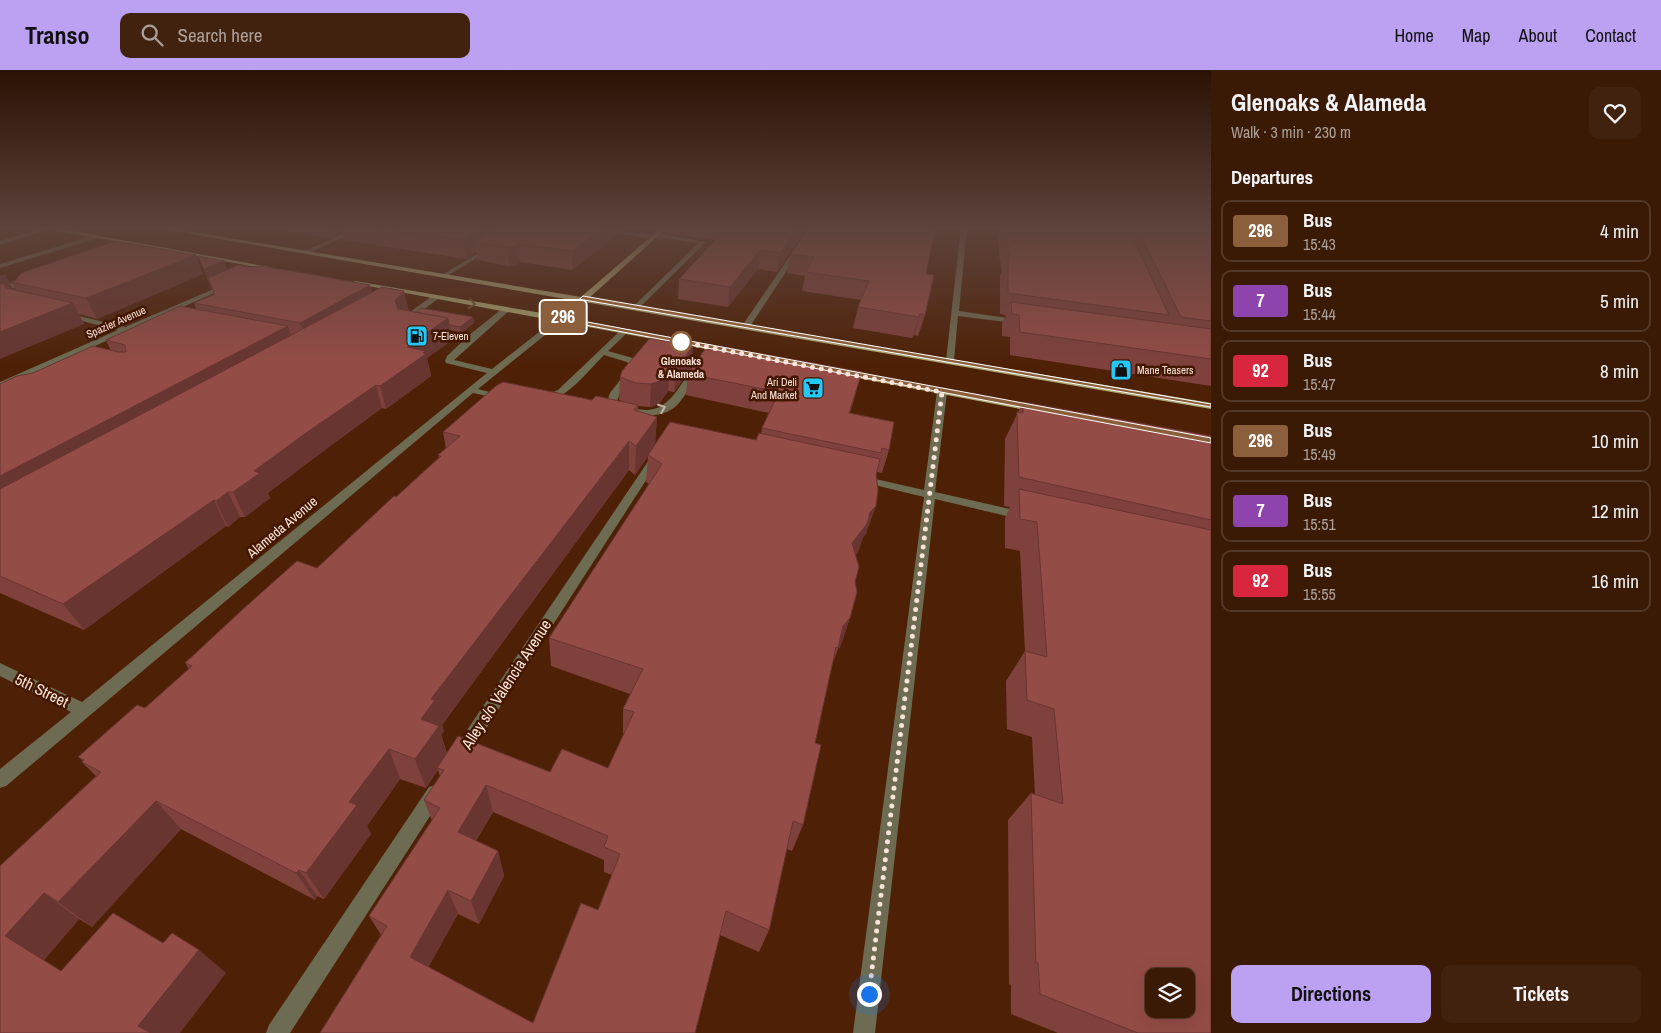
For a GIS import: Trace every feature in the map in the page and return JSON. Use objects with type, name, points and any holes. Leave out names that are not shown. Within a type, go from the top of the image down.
[{"type":"main road","points":[[433,273],[1211,406]]},
{"type":"main road","name":"Alameda Avenue","points":[[561,319],[612,273]]},
{"type":"main road","points":[[346,282],[625,331],[706,354],[740,353]]},
{"type":"main road","points":[[836,371],[1048,411]]},
{"type":"street","points":[[445,275],[448,273]]},
{"type":"street","points":[[638,308],[673,273]]},
{"type":"street","points":[[746,326],[782,273]]},
{"type":"street","points":[[950,360],[959,273]]},
{"type":"street","name":"Spazier Avenue","points":[[0,385],[238,281]]},
{"type":"street","points":[[0,283],[23,288],[27,291],[22,296],[0,304]]},
{"type":"street","points":[[390,299],[403,292]]},
{"type":"street","points":[[411,328],[406,326],[405,322],[408,318],[435,298]]},
{"type":"street","points":[[21,304],[29,306]]},
{"type":"street","points":[[494,372],[449,361],[470,339],[506,310]]},
{"type":"street","points":[[55,312],[126,330]]},
{"type":"street","points":[[954,313],[1030,324]]},
{"type":"street","points":[[156,316],[175,320]]},
{"type":"street","name":"Alameda Avenue","points":[[0,780],[474,388],[561,319]]},
{"type":"street","points":[[427,331],[470,339]]},
{"type":"street","points":[[538,404],[540,399],[552,397],[561,392],[625,331]]},
{"type":"street","points":[[601,352],[630,360],[636,366],[615,393],[612,402],[622,408],[643,412],[662,411],[672,404],[706,354]]},
{"type":"street","points":[[71,354],[89,359]]},
{"type":"street","points":[[474,388],[511,396]]},
{"type":"street","points":[[864,1033],[942,392]]},
{"type":"street","name":"Alley s/o Valencia Avenue","points":[[277,1033],[664,444]]},
{"type":"street","points":[[852,477],[1030,518]]},
{"type":"street","name":"5th Street","points":[[0,669],[83,710]]},
{"type":"building","points":[[21,273],[150,273],[86,298],[11,282],[16,280]]},
{"type":"building","points":[[220,273],[303,273],[370,285],[300,323],[194,303],[215,294],[208,278]]},
{"type":"building","points":[[685,273],[741,273],[730,287],[679,279]]},
{"type":"building","points":[[813,273],[926,273],[934,275],[925,315],[920,314],[919,317],[858,307],[869,281]]},
{"type":"building","points":[[1008,273],[1149,273],[1169,315],[1008,293]]},
{"type":"building","points":[[1159,273],[1211,273],[1211,321],[1181,317]]},
{"type":"building","points":[[4,283],[6,288],[73,303],[0,332],[0,284]]},
{"type":"building","points":[[382,287],[404,291],[395,300],[398,309],[448,318],[407,347],[425,351],[423,353],[426,354],[380,386],[376,385],[306,433],[254,471],[260,473],[233,492],[228,492],[216,501],[214,500],[63,604],[0,576],[0,489]]},
{"type":"building","points":[[1011,302],[1211,329],[1211,359],[1020,332],[1019,315],[1012,314]]},
{"type":"building","points":[[180,306],[288,326],[0,476],[0,384],[17,376],[33,373],[93,346],[126,352],[125,345],[106,340]]},
{"type":"building","points":[[421,308],[473,317],[460,327],[449,325],[448,318],[416,312]]},
{"type":"building","points":[[650,338],[693,346],[676,370],[670,369],[660,381],[651,384],[636,383],[620,377],[622,371]]},
{"type":"building","points":[[712,345],[862,372],[849,413],[894,422],[889,450],[882,448],[881,453],[762,428],[779,392],[688,374],[705,349],[708,350]]},
{"type":"building","points":[[503,382],[592,400],[596,396],[638,405],[634,410],[657,417],[636,446],[629,441],[431,699],[435,700],[421,719],[439,726],[415,759],[389,749],[349,802],[357,805],[306,873],[299,870],[296,873],[156,801],[58,902],[44,893],[5,936],[61,971],[113,913],[163,943],[172,933],[199,950],[138,1026],[151,1033],[0,1033],[0,866],[101,772],[82,762],[84,760],[78,757],[137,705],[145,708],[192,666],[185,663],[297,561],[317,568],[394,496],[396,497],[441,456],[438,455],[460,436],[443,432]]},
{"type":"building","points":[[1023,402],[1211,436],[1211,520],[1019,477],[1017,412],[1023,413]]},
{"type":"building","points":[[670,422],[756,440],[759,433],[880,459],[876,475],[878,490],[876,506],[870,512],[867,524],[852,543],[859,567],[855,582],[857,592],[850,618],[843,626],[838,648],[836,647],[815,743],[821,745],[803,825],[793,821],[769,930],[726,911],[695,1033],[320,1033],[387,926],[369,916],[440,808],[424,800],[444,770],[437,768],[458,736],[550,772],[562,749],[608,768],[634,712],[623,709],[643,669],[549,638],[662,464],[648,455]],"holes":[[[486,785],[608,836],[604,847],[620,854],[598,910],[581,903],[533,1023],[410,957],[448,890],[471,901],[498,851],[458,832]]]},
{"type":"building","points":[[1019,489],[1211,530],[1211,1033],[1138,1033],[1040,994],[1038,963],[1036,963],[1031,793],[1063,804],[1054,709],[1027,700],[1025,651],[1047,657],[1037,522],[1020,519]]},
{"type":"bus line","name":"296","points":[[1211,406],[583,298],[561,319],[1211,441]]},
{"type":"place","name":"7-Eleven","points":[[417,336]]},
{"type":"place","name":"Glenoaks & Alameda","points":[[681,342]]},
{"type":"place","name":"Mane Teasers","points":[[1121,370]]},
{"type":"place","name":"Ari Deli And Market","points":[[813,388]]},
{"type":"route","points":[[681,342],[676,341],[942,392],[869,994]]}]
